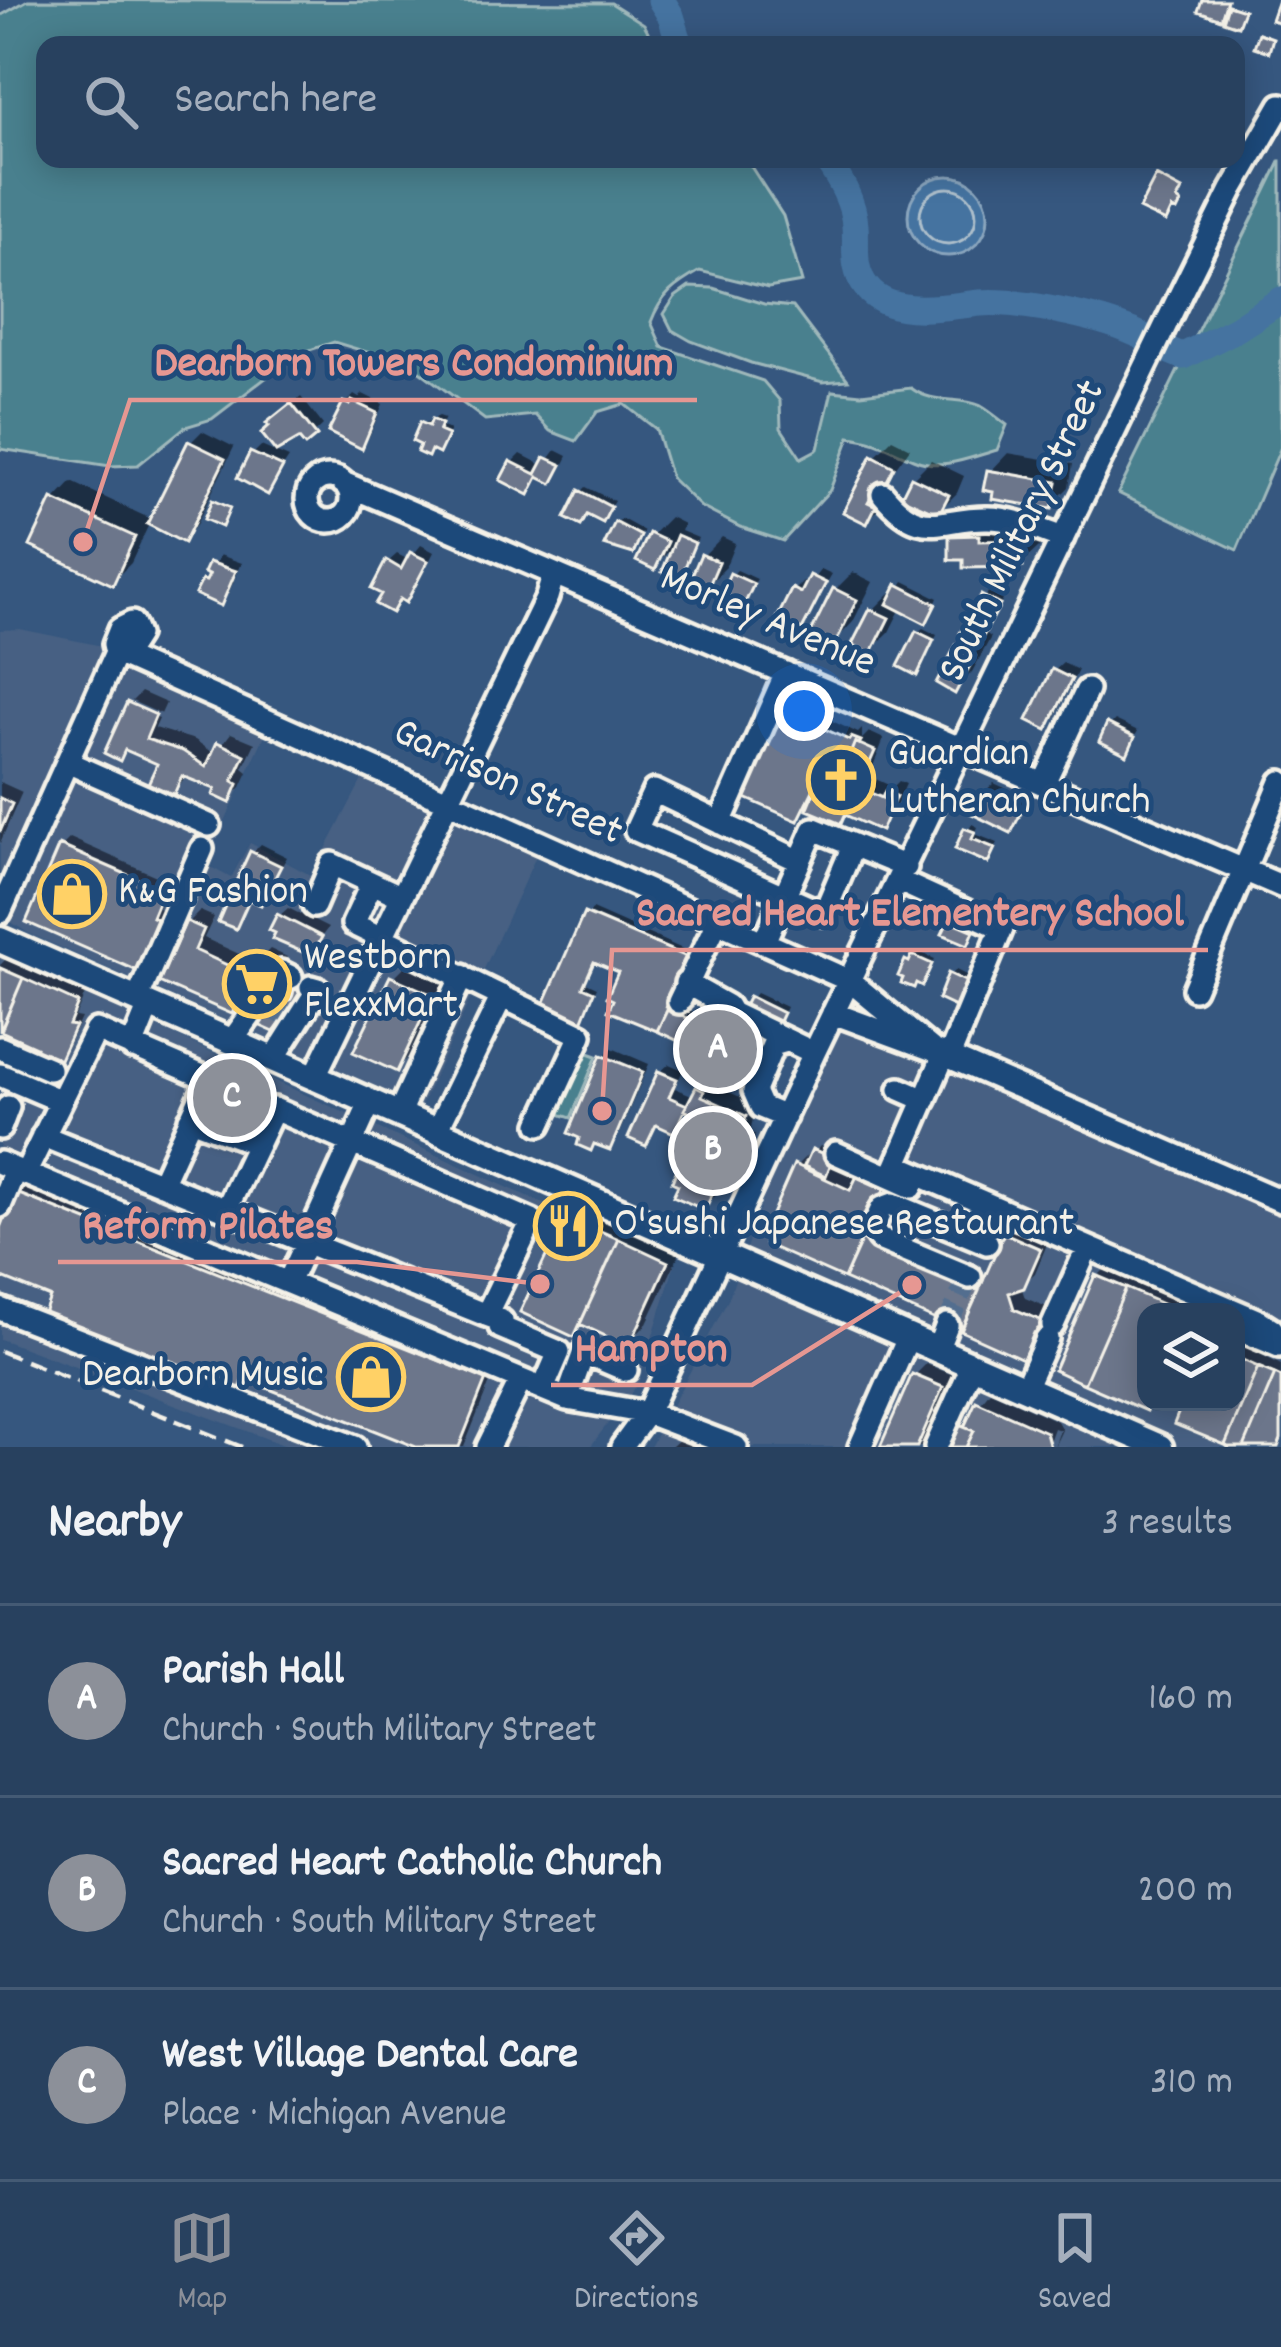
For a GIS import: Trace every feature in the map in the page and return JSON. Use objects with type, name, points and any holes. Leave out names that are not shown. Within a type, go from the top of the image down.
[{"type":"main road","points":[[0,940],[1160,1447]]},
{"type":"street","name":"South Military Street","points":[[1245,167],[1281,105]]},
{"type":"street","name":"South Military Street","points":[[622,1447],[647,1412],[833,1013],[1245,168]]},
{"type":"street","name":"Morley Avenue","points":[[343,483],[1281,886]]},
{"type":"street","points":[[883,494],[909,520],[929,526],[990,518],[1064,538]]},
{"type":"street","points":[[314,1078],[547,597],[553,576]]},
{"type":"street","name":"Garrison Street","points":[[67,761],[112,662],[447,800],[850,981],[942,1054]]},
{"type":"street","points":[[720,823],[786,673]]},
{"type":"street","points":[[1044,783],[1087,690]]},
{"type":"street","points":[[0,912],[67,761],[209,825]]},
{"type":"street","points":[[1194,989],[1281,782]]},
{"type":"street","points":[[800,861],[654,791],[636,830],[824,914],[853,845]]},
{"type":"street","points":[[764,942],[814,829],[853,845],[1002,928],[942,1054],[894,1171]]},
{"type":"street","points":[[132,1047],[143,1003],[202,849]]},
{"type":"street","points":[[314,906],[332,864],[400,896]]},
{"type":"street","points":[[372,883],[355,925],[581,1034],[540,1124]]},
{"type":"street","points":[[717,922],[682,993],[727,1006],[731,1013],[814,1053]]},
{"type":"street","points":[[398,1115],[462,976]]},
{"type":"street","points":[[436,1132],[502,996]]},
{"type":"street","points":[[231,1042],[282,1006],[340,1021]]},
{"type":"street","points":[[273,1060],[282,1006]]},
{"type":"street","name":"Garrison Street","points":[[833,1013],[942,1054],[1281,1202]]},
{"type":"street","points":[[0,1207],[13,1169],[43,1136],[96,1030],[209,1079],[160,1184]]},
{"type":"street","points":[[785,1118],[761,1106],[754,1091],[773,1045],[788,1041]]},
{"type":"street","points":[[0,1048],[49,1070]]},
{"type":"street","points":[[0,1075],[61,1101]]},
{"type":"street","points":[[900,1088],[925,1100]]},
{"type":"street","points":[[288,1283],[370,1102]]},
{"type":"street","points":[[226,1210],[274,1109],[532,1221],[493,1321],[483,1364]]},
{"type":"street","points":[[190,1119],[257,1144]]},
{"type":"street","points":[[43,1136],[306,1242],[559,1352],[543,1389]]},
{"type":"street","points":[[836,1154],[894,1171],[1261,1322],[1271,1329],[1280,1347]]},
{"type":"street","points":[[13,1169],[567,1399],[647,1412],[736,1447]]},
{"type":"street","points":[[894,1171],[991,1233]]},
{"type":"street","points":[[991,1233],[968,1281],[879,1239],[872,1229],[878,1213],[893,1204],[991,1233],[1082,1261],[1180,1303]]},
{"type":"street","points":[[1025,1388],[1082,1261]]},
{"type":"street","points":[[0,1309],[356,1447]]},
{"type":"street","points":[[937,1350],[947,1324]]},
{"type":"street","points":[[1245,1332],[1280,1347]]},
{"type":"street","points":[[860,1447],[908,1338]]},
{"type":"street","points":[[567,1399],[584,1352],[626,1370]]},
{"type":"street","points":[[936,1447],[972,1366]]},
{"type":"street","points":[[488,1447],[521,1380]]},
{"type":"shaded area","points":[[20,629],[141,654],[276,711],[205,864],[231,878],[250,843],[312,876],[376,753],[548,830],[421,1106],[28,933],[0,915],[0,630]]},
{"type":"shaded area","points":[[0,955],[675,1264],[638,1384],[590,1447],[289,1447],[0,1339]]},
{"type":"shaded area","points":[[833,1013],[1281,1201],[1281,1447],[650,1447],[728,1300],[814,1053]]},
{"type":"green space","points":[[28,0],[611,3],[644,24],[650,36],[36,36],[36,168],[752,168],[783,216],[802,282],[768,288],[700,271],[670,292],[655,313],[651,322],[662,347],[763,381],[780,401],[781,428],[801,458],[818,449],[832,391],[861,394],[911,388],[928,397],[981,406],[1007,425],[997,450],[934,464],[850,437],[830,490],[783,541],[701,507],[671,478],[656,429],[624,404],[597,412],[576,441],[550,431],[535,415],[485,420],[413,366],[334,342],[297,354],[212,419],[185,427],[138,465],[110,466],[0,449],[0,16]]},
{"type":"green space","points":[[1281,160],[1281,447],[1237,550],[1118,493]]},
{"type":"green space","points":[[689,287],[793,307],[848,380],[823,382],[751,363],[672,330],[664,314]]},
{"type":"green space","points":[[583,1051],[597,1056],[571,1118],[556,1113]]},
{"type":"water","points":[[948,176],[976,188],[988,216],[976,244],[948,256],[920,244],[908,216],[920,188]]},
{"type":"building","points":[[1202,0],[1227,0],[1221,19],[1198,11]]},
{"type":"building","points":[[1281,0],[1281,23],[1271,20]]},
{"type":"building","points":[[1228,5],[1244,10],[1238,26],[1223,21]]},
{"type":"building","points":[[1259,33],[1273,38],[1269,52],[1254,47]]},
{"type":"building","points":[[1156,176],[1182,190],[1177,211],[1172,209],[1166,222],[1139,209]]},
{"type":"building","points":[[352,401],[377,413],[362,449],[328,432],[343,402],[350,405]]},
{"type":"building","points":[[291,403],[317,436],[305,446],[299,439],[276,452],[261,433]]},
{"type":"building","points":[[432,419],[448,435],[439,454],[431,450],[428,457],[417,452],[420,445],[412,441],[420,422],[429,426]]},
{"type":"building","points":[[188,441],[225,459],[184,543],[147,524]]},
{"type":"building","points":[[250,452],[283,467],[268,495],[237,478]]},
{"type":"building","points":[[872,455],[894,467],[868,502],[876,506],[867,524],[843,512]]},
{"type":"building","points":[[545,457],[562,465],[552,484],[538,477],[529,495],[500,480],[510,461],[536,474]]},
{"type":"building","points":[[987,470],[1057,482],[1052,509],[992,499],[993,492],[983,490]]},
{"type":"building","points":[[911,477],[949,495],[939,514],[901,497]]},
{"type":"building","points":[[579,490],[611,507],[603,523],[587,515],[581,526],[565,518]]},
{"type":"building","points":[[52,499],[135,537],[113,585],[30,546]]},
{"type":"building","points":[[212,500],[230,508],[222,527],[204,519]]},
{"type":"building","points":[[615,522],[641,536],[633,554],[604,545]]},
{"type":"building","points":[[649,533],[668,542],[655,570],[636,561]]},
{"type":"building","points":[[677,535],[695,543],[680,579],[662,572]]},
{"type":"building","points":[[979,535],[979,541],[1022,540],[1023,567],[963,568],[963,560],[949,560],[949,536]]},
{"type":"building","points":[[410,552],[428,561],[406,603],[400,599],[392,613],[375,604],[381,594],[371,589],[386,560],[401,569]]},
{"type":"building","points":[[701,554],[719,562],[707,590],[689,582]]},
{"type":"building","points":[[209,562],[236,571],[221,606],[195,594],[209,575],[204,573]]},
{"type":"building","points":[[730,573],[754,584],[745,603],[721,593]]},
{"type":"building","points":[[810,575],[826,583],[802,630],[777,618],[792,588],[801,593]]},
{"type":"building","points":[[897,584],[936,604],[926,624],[887,604]]},
{"type":"building","points":[[833,588],[857,600],[835,644],[811,632]]},
{"type":"building","points":[[981,595],[1000,605],[979,644],[960,633]]},
{"type":"building","points":[[870,609],[889,618],[871,654],[852,644]]},
{"type":"building","points":[[916,631],[934,640],[917,676],[898,666]]},
{"type":"building","points":[[956,645],[975,656],[955,694],[936,683]]},
{"type":"building","points":[[1052,669],[1072,679],[1047,730],[1027,720]]},
{"type":"building","points":[[127,702],[156,715],[146,739],[183,751],[206,767],[217,742],[245,755],[233,781],[238,784],[230,803],[213,795],[215,789],[182,776],[172,799],[146,788],[157,764],[125,750],[120,761],[104,753]]},
{"type":"building","points":[[781,709],[861,741],[855,742],[843,771],[826,764],[798,821],[743,797]]},
{"type":"building","points":[[1107,723],[1135,737],[1127,755],[1099,741]]},
{"type":"building","name":"Guardian Lutheran Church","points":[[855,742],[875,751],[859,788],[882,798],[885,791],[896,796],[881,831],[845,815],[841,824],[807,810],[826,764],[843,771]]},
{"type":"building","points":[[980,793],[1021,813],[1011,833],[970,813]]},
{"type":"building","points":[[0,798],[12,804],[0,832]]},
{"type":"building","points":[[964,828],[975,832],[972,839],[995,848],[988,863],[955,849]]},
{"type":"building","points":[[59,845],[163,890],[152,917],[164,922],[142,973],[26,922]]},
{"type":"building","points":[[250,851],[281,866],[261,905],[231,892]]},
{"type":"building","points":[[231,892],[249,900],[236,929],[218,922]]},
{"type":"building","points":[[935,904],[962,916],[958,924],[974,931],[968,945],[942,934],[945,928],[928,920]]},
{"type":"building","points":[[584,913],[692,959],[657,1031],[608,1011],[613,1000],[607,997],[618,972],[594,962],[583,987],[594,992],[582,1022],[543,1006]]},
{"type":"building","points":[[277,914],[322,937],[315,950],[310,948],[307,954],[272,939],[275,933],[269,930]]},
{"type":"building","points":[[186,921],[204,929],[195,950],[238,970],[241,964],[252,969],[232,1014],[159,982]]},
{"type":"building","points":[[912,955],[932,964],[922,986],[916,983],[914,988],[901,983],[903,978],[898,976]]},
{"type":"building","name":"Westborn FlexxMart","points":[[259,956],[282,966],[253,1003],[235,1017]]},
{"type":"building","points":[[0,968],[23,978],[0,1032]]},
{"type":"building","points":[[948,973],[967,982],[957,1008],[938,999]]},
{"type":"building","points":[[293,974],[314,984],[274,1032],[254,1023]]},
{"type":"building","points":[[390,976],[433,995],[397,1072],[353,1052]]},
{"type":"building","points":[[23,978],[78,1003],[69,1025],[75,1026],[57,1066],[33,1056],[36,1047],[1,1031]]},
{"type":"building","points":[[749,996],[783,1013],[775,1030],[740,1014]]},
{"type":"building","points":[[668,1008],[696,1023],[685,1044],[657,1031]]},
{"type":"building","points":[[696,1023],[753,1050],[742,1077],[683,1048]]},
{"type":"building","points":[[601,1055],[643,1072],[610,1150],[594,1144],[591,1151],[577,1145],[579,1138],[568,1133]]},
{"type":"building","points":[[229,1067],[256,1079],[234,1129],[207,1117]]},
{"type":"building","points":[[658,1071],[677,1079],[669,1097],[687,1105],[674,1133],[656,1125],[646,1146],[628,1138]]},
{"type":"building","points":[[696,1087],[704,1091],[702,1096],[746,1116],[740,1145],[745,1147],[736,1168],[730,1165],[725,1177],[721,1175],[705,1210],[673,1196],[678,1185],[672,1182],[697,1116],[684,1110]]},
{"type":"building","points":[[812,1149],[833,1158],[826,1176],[804,1166]]},
{"type":"building","points":[[794,1164],[850,1190],[857,1176],[885,1188],[844,1279],[765,1244],[763,1235]]},
{"type":"building","points":[[14,1192],[486,1379],[459,1447],[416,1447],[244,1379],[237,1396],[42,1319],[50,1297],[0,1277],[0,1228]]},
{"type":"building","points":[[565,1216],[619,1239],[574,1337],[520,1312]]},
{"type":"building","points":[[1004,1233],[1041,1249],[1024,1288],[1009,1293],[1014,1309],[1059,1328],[1054,1342],[1034,1333],[1023,1359],[961,1331]]},
{"type":"building","points":[[862,1238],[979,1291],[961,1331],[844,1279]]},
{"type":"building","points":[[619,1239],[668,1262],[629,1347],[580,1324]]},
{"type":"building","points":[[1095,1275],[1126,1288],[1084,1384],[1054,1370]]},
{"type":"building","points":[[1126,1288],[1160,1303],[1137,1303],[1137,1407],[1084,1384]]},
{"type":"building","points":[[1245,1361],[1258,1367],[1245,1398]]},
{"type":"building","points":[[1258,1367],[1275,1374],[1244,1447],[1228,1447],[1239,1411],[1245,1411],[1245,1398]]},
{"type":"building","points":[[912,1374],[943,1387],[917,1447],[880,1447]]},
{"type":"building","points":[[1275,1374],[1281,1377],[1278,1447],[1244,1447]]},
{"type":"building","points":[[976,1401],[1046,1432],[1050,1447],[966,1447],[974,1431],[964,1427]]},
{"type":"building","points":[[1179,1411],[1239,1411],[1225,1445],[1174,1424]]},
{"type":"building","points":[[959,1425],[974,1431],[966,1447],[950,1447]]},
{"type":"waterway","points":[[661,0],[677,36]]},
{"type":"waterway","points":[[832,168],[852,208],[862,280],[878,298],[891,304],[920,308],[996,303],[1057,310],[1117,326],[1183,356],[1281,300]]},
{"type":"tunnel","points":[[267,1006],[287,1016]]},
{"type":"tunnel","points":[[947,1325],[965,1285]]},
{"type":"railway","points":[[0,1351],[242,1447]]},
{"type":"place","name":"Dearborn Towers Condominium","points":[[83,542]]},
{"type":"place","name":"Guardian Lutheran Church","points":[[841,780]]},
{"type":"place","name":"K&G Fashion","points":[[72,894]]},
{"type":"place","name":"Westborn FlexxMart","points":[[257,984]]},
{"type":"place","name":"Parish Hall","points":[[718,1049]]},
{"type":"place","name":"West Village Dental Care","points":[[232,1098]]},
{"type":"place","name":"Sacred Heart Elementery School","points":[[602,1111]]},
{"type":"place","name":"Sacred Heart Catholic Church","points":[[713,1151]]},
{"type":"place","name":"O'sushi Japanese Restaurant","points":[[568,1226]]},
{"type":"place","name":"Reform Pilates","points":[[540,1284]]},
{"type":"place","name":"Hampton","points":[[912,1285]]},
{"type":"place","name":"Dearborn Music","points":[[371,1377]]}]
